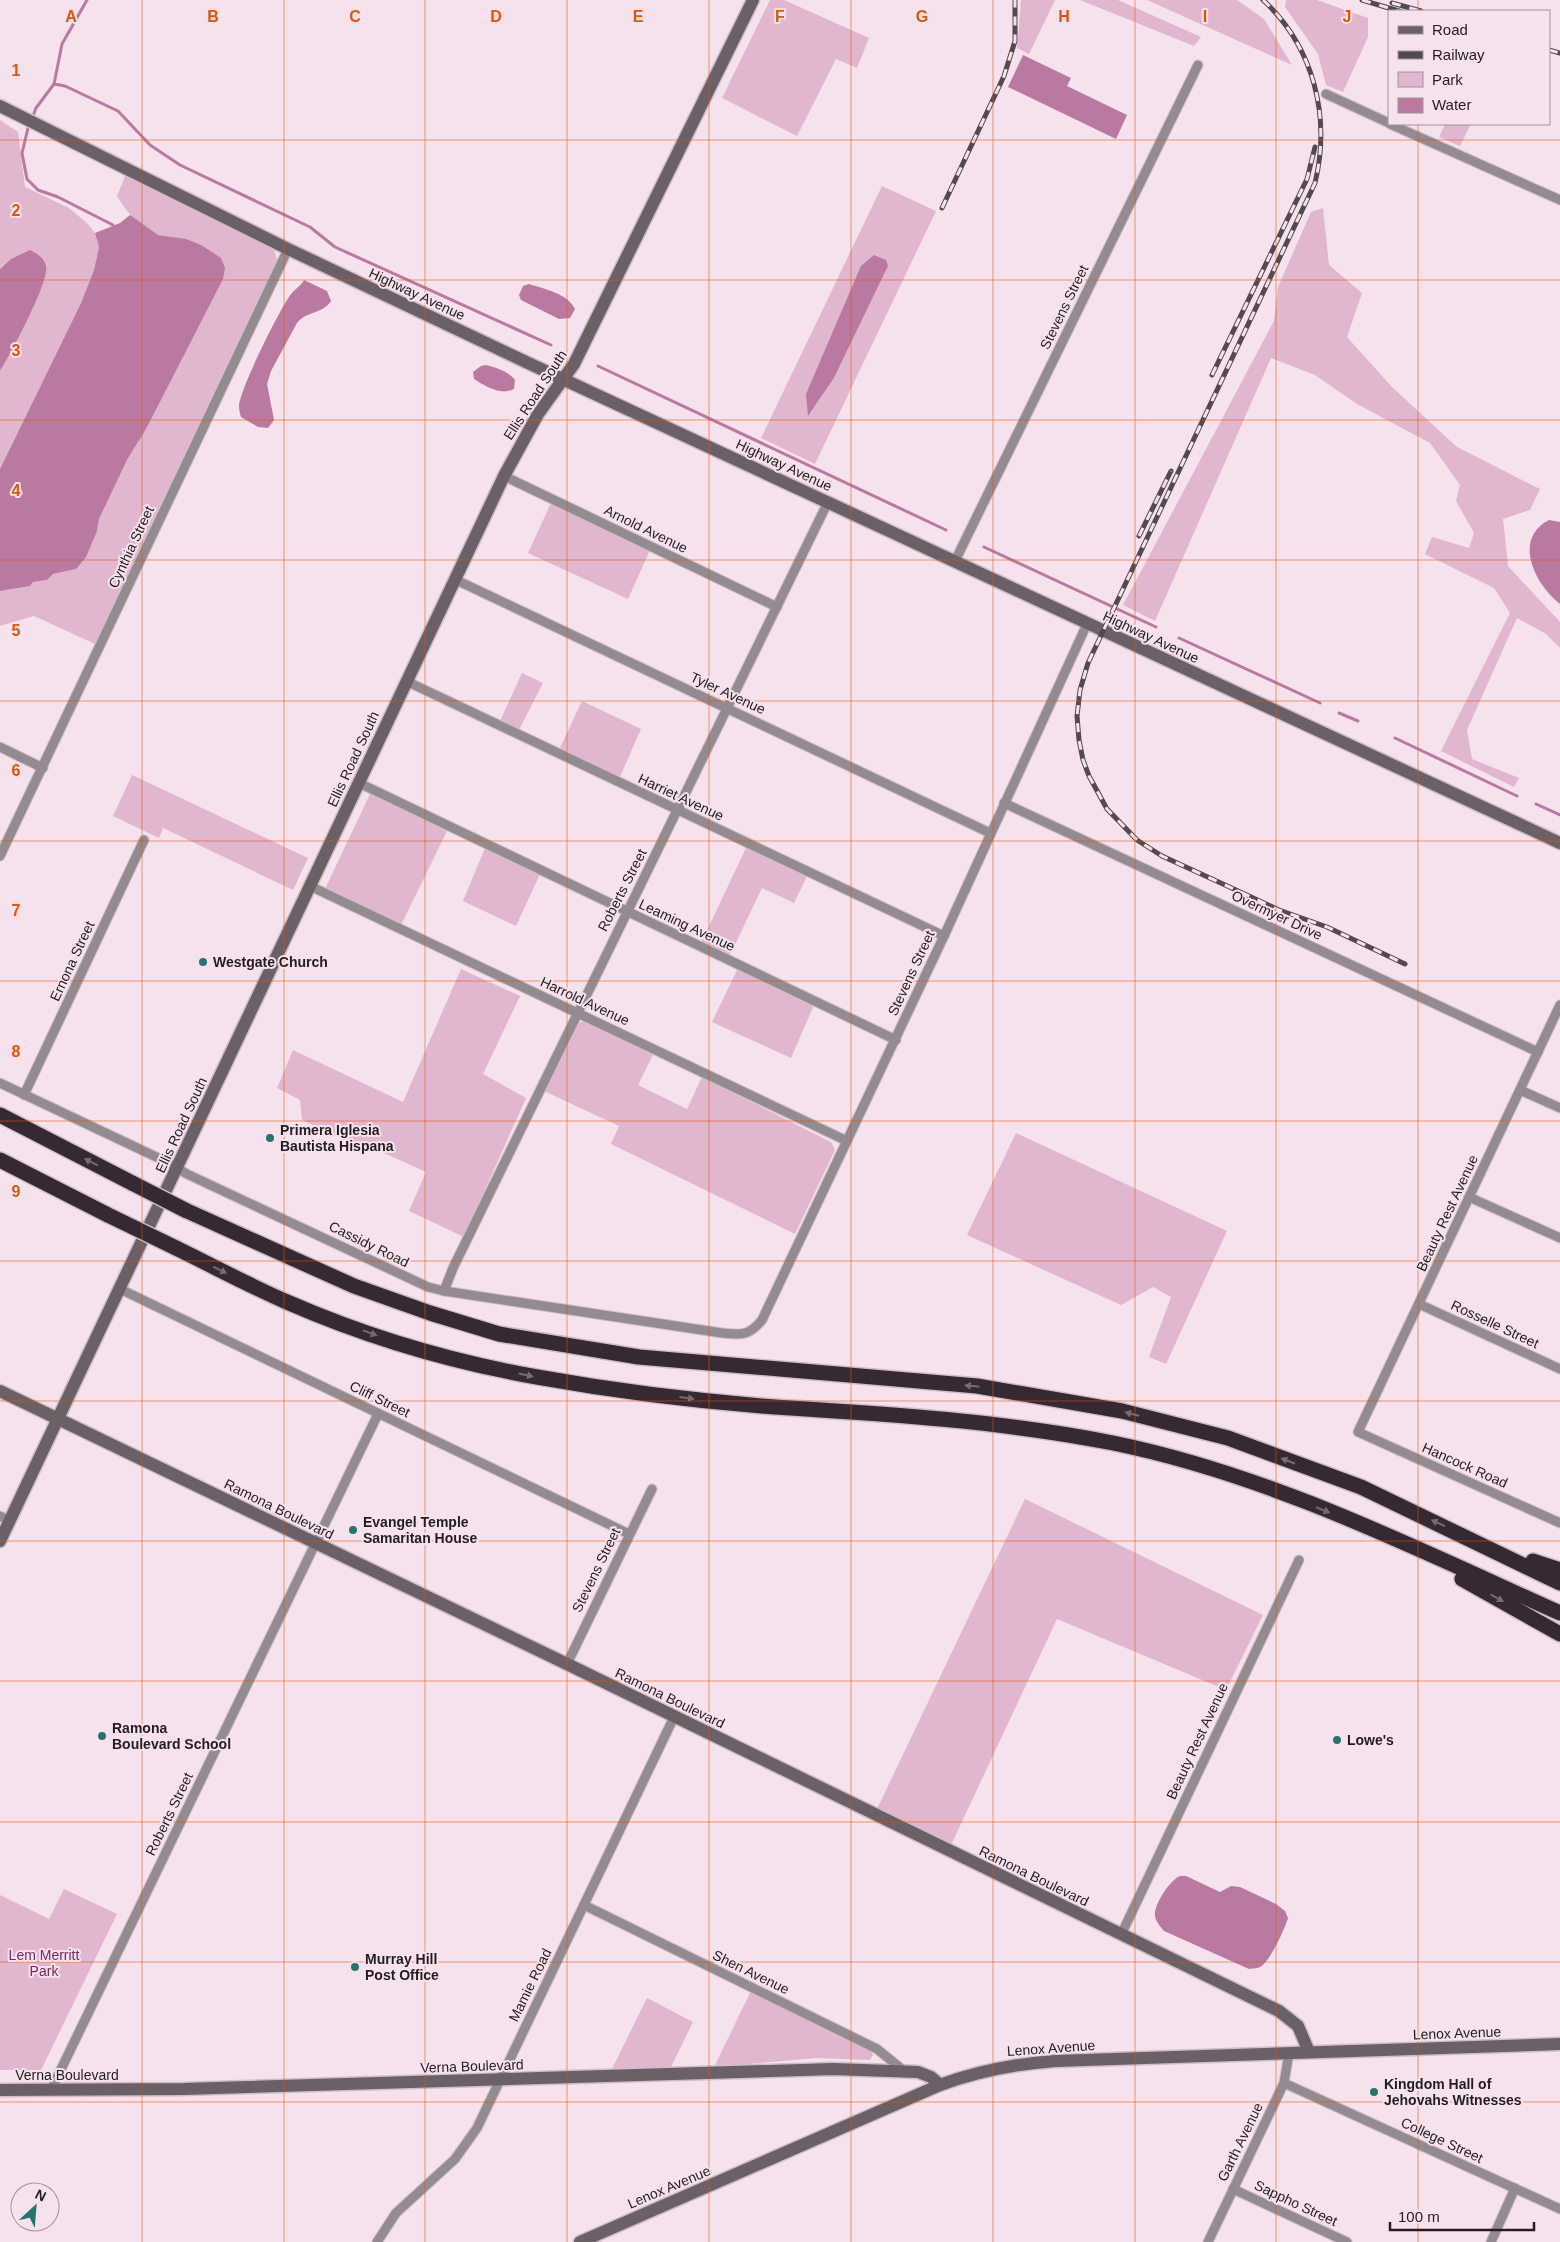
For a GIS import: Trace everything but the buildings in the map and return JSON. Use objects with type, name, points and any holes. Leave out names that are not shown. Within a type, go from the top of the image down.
[{"type":"highway","points":[[0,1115],[185,1210],[354,1286],[430,1314],[499,1334],[639,1357],[977,1386],[1122,1411],[1228,1438],[1362,1487],[1560,1583]]},
{"type":"highway","points":[[0,1160],[108,1215],[288,1302],[333,1320],[432,1354],[537,1377],[659,1394],[772,1406],[842,1410],[986,1424],[1114,1444],[1179,1459],[1245,1479],[1378,1531],[1560,1613]]},
{"type":"highway","points":[[1378,1531],[1560,1634]]},
{"type":"highway","points":[[1470,1538],[1560,1570]]},
{"type":"street","name":"Ellis Road South","points":[[0,1541],[5,1518],[58,1420],[504,476],[538,414],[574,364],[753,0]]},
{"type":"street","name":"Stevens Street","points":[[955,561],[1198,65]]},
{"type":"street","points":[[1326,94],[1388,122]]},
{"type":"street","name":"Highway Avenue","points":[[1,107],[288,249],[1087,624],[1560,843]]},
{"type":"street","points":[[1394,125],[1560,200]]},
{"type":"street","name":"Cynthia Street","points":[[0,856],[288,249]]},
{"type":"street","name":"Arnold Avenue","points":[[504,476],[777,607]]},
{"type":"street","name":"Roberts Street","points":[[444,1291],[452,1268],[828,502]]},
{"type":"street","name":"Tyler Avenue","points":[[454,579],[990,833]]},
{"type":"street","name":"Stevens Street","points":[[754,1331],[762,1320],[896,1040],[1087,624]]},
{"type":"street","name":"Harriet Avenue","points":[[406,681],[944,936]]},
{"type":"street","points":[[0,748],[43,768]]},
{"type":"street","name":"Leaming Avenue","points":[[358,783],[896,1040]]},
{"type":"street","name":"Overmyer Drive","points":[[1004,803],[1538,1052]]},
{"type":"street","name":"Ernona Street","points":[[24,1095],[144,840]]},
{"type":"street","name":"Harrold Avenue","points":[[310,886],[847,1141]]},
{"type":"street","name":"Beauty Rest Avenue","points":[[1358,1432],[1560,1005]]},
{"type":"street","name":"Cassidy Road","points":[[0,1083],[414,1282],[444,1291],[722,1334],[740,1335],[754,1331]]},
{"type":"street","points":[[1520,1090],[1560,1108]]},
{"type":"street","points":[[1469,1197],[1560,1238]]},
{"type":"street","name":"Cliff Street","points":[[120,1288],[629,1534]]},
{"type":"street","name":"Rosselle Street","points":[[1419,1304],[1560,1368]]},
{"type":"street","name":"Ramona Boulevard","points":[[0,1391],[567,1664],[1279,2011],[1298,2026],[1310,2052]]},
{"type":"street","name":"Roberts Street","points":[[51,2090],[378,1414]]},
{"type":"street","name":"Hancock Road","points":[[1358,1432],[1560,1523]]},
{"type":"street","name":"Stevens Street","points":[[567,1664],[652,1489]]},
{"type":"street","name":"Beauty Rest Avenue","points":[[1121,1935],[1298,1560]]},
{"type":"street","name":"Mamie Road","points":[[377,2242],[396,2213],[455,2158],[477,2128],[674,1717]]},
{"type":"street","name":"Shen Avenue","points":[[584,1905],[877,2049],[903,2070]]},
{"type":"street","name":"Lenox Avenue","points":[[580,2242],[940,2085],[967,2075],[1002,2066],[1036,2062],[1560,2044]]},
{"type":"street","name":"Garth Avenue","points":[[1208,2242],[1284,2083],[1289,2053]]},
{"type":"street","name":"Verna Boulevard","points":[[0,2090],[184,2089],[833,2070],[903,2070],[925,2074],[940,2085]]},
{"type":"street","name":"College Street","points":[[1284,2083],[1560,2209]]},
{"type":"street","points":[[1490,2242],[1515,2188]]},
{"type":"street","name":"Sappho Street","points":[[1233,2189],[1347,2242]]},
{"type":"green space","points":[[770,0],[784,0],[869,38],[857,68],[836,59],[797,136],[722,98]]},
{"type":"green space","points":[[1021,0],[1055,0],[1029,54],[1017,48]]},
{"type":"green space","points":[[1080,0],[1118,0],[1201,37],[1194,46]]},
{"type":"green space","points":[[1147,0],[1237,0],[1264,19],[1292,65]]},
{"type":"green space","points":[[1286,0],[1317,0],[1368,18],[1368,37],[1343,92],[1326,85],[1318,54],[1285,7]]},
{"type":"green space","points":[[0,120],[18,132],[25,187],[69,208],[88,224],[95,233],[99,247],[94,270],[81,303],[0,469],[0,371],[33,307],[45,277],[3,265],[0,269]]},
{"type":"green space","points":[[1445,125],[1470,125],[1460,146],[1439,137]]},
{"type":"green space","points":[[126,174],[273,246],[277,260],[95,644],[34,616],[0,626],[0,591],[30,586],[33,582],[47,580],[53,574],[76,569],[97,531],[99,519],[127,460],[146,429],[163,392],[201,245],[152,233],[140,225],[117,196]]},
{"type":"green space","points":[[882,186],[936,211],[815,464],[761,438]],"holes":[[[888,266],[834,378],[809,415]]]},
{"type":"green space","points":[[1323,208],[1329,265],[1362,293],[1347,337],[1392,387],[1457,447],[1540,489],[1530,510],[1503,519],[1508,566],[1560,622],[1560,648],[1546,634],[1517,618],[1467,730],[1472,759],[1519,778],[1514,787],[1441,751],[1510,613],[1494,588],[1425,554],[1432,537],[1469,548],[1474,533],[1456,501],[1460,485],[1430,443],[1357,404],[1315,375],[1271,358],[1155,621],[1123,605],[1274,321],[1278,287],[1311,212]]},
{"type":"green space","points":[[551,503],[650,550],[628,599],[528,553]]},
{"type":"green space","points":[[522,673],[543,683],[519,730],[500,721]]},
{"type":"green space","points":[[582,701],[641,729],[619,779],[559,750]]},
{"type":"green space","points":[[132,775],[308,858],[293,890],[163,828],[159,838],[113,816]]},
{"type":"green space","points":[[371,792],[448,829],[401,925],[325,889]]},
{"type":"green space","points":[[747,846],[807,876],[794,903],[762,888],[730,955],[701,943]]},
{"type":"green space","points":[[485,848],[540,874],[516,926],[463,901]]},
{"type":"green space","points":[[738,968],[814,1005],[791,1058],[712,1022]]},
{"type":"green space","points":[[461,969],[520,996],[483,1074],[526,1098],[464,1237],[409,1211],[426,1172],[375,1149],[359,1146],[302,1120],[300,1100],[277,1088],[293,1050],[403,1102]]},
{"type":"green space","points":[[586,1021],[653,1055],[638,1085],[687,1109],[702,1077],[831,1142],[835,1150],[795,1234],[611,1144],[619,1126],[544,1091],[574,1023]]},
{"type":"green space","points":[[1016,1133],[1227,1231],[1166,1364],[1149,1357],[1171,1297],[1153,1287],[1121,1305],[967,1235]]},
{"type":"green space","points":[[1025,1499],[1263,1615],[1226,1690],[1057,1619],[951,1845],[877,1809]]},
{"type":"green space","name":"Lem Merritt Park","points":[[64,1889],[117,1914],[41,2070],[0,2070],[0,1895],[49,1919]]},
{"type":"green space","points":[[751,1991],[871,2051],[873,2055],[870,2060],[816,2058],[714,2067]]},
{"type":"green space","points":[[647,1998],[693,2022],[670,2069],[611,2071]]},
{"type":"water","points":[[1023,55],[1071,78],[1067,86],[1127,115],[1116,139],[1008,87]]},
{"type":"water","points":[[130,215],[158,235],[186,239],[201,245],[221,258],[225,268],[223,279],[146,429],[127,460],[99,519],[97,531],[86,557],[76,569],[53,574],[47,580],[33,582],[30,586],[0,591],[0,469],[81,303],[94,270],[99,247],[95,233],[120,223]]},
{"type":"water","points":[[30,250],[44,260],[46,274],[36,302],[0,371],[0,269],[11,259]]},
{"type":"water","points":[[874,255],[886,260],[888,266],[834,378],[808,416],[806,394],[861,266]]},
{"type":"water","points":[[304,280],[327,291],[331,301],[324,308],[305,316],[297,323],[271,371],[267,384],[274,420],[268,428],[258,427],[241,417],[239,406],[241,397],[252,368],[277,318],[291,295]]},
{"type":"water","points":[[529,284],[555,292],[567,299],[575,309],[570,318],[559,319],[521,300],[519,295],[523,286]]},
{"type":"water","points":[[486,365],[509,374],[515,380],[514,389],[499,391],[474,379],[473,372]]},
{"type":"water","points":[[1549,520],[1560,522],[1560,604],[1543,586],[1531,562],[1532,538],[1538,528]]},
{"type":"water","points":[[1180,1876],[1186,1876],[1220,1892],[1231,1886],[1240,1887],[1276,1904],[1285,1911],[1288,1918],[1277,1944],[1264,1964],[1259,1968],[1249,1969],[1164,1931],[1155,1918],[1156,1908],[1168,1887]]},
{"type":"waterway","points":[[54,84],[62,44],[87,0]]},
{"type":"waterway","points":[[32,119],[36,108],[54,84],[65,86],[118,111],[150,145],[180,165],[310,227],[335,247],[551,345]]},
{"type":"waterway","points":[[29,124],[22,153],[27,179],[38,190],[58,197],[113,225]]},
{"type":"waterway","points":[[598,366],[946,530]]},
{"type":"waterway","points":[[984,547],[1156,627]]},
{"type":"waterway","points":[[1179,638],[1320,703]]},
{"type":"waterway","points":[[1339,713],[1358,721]]},
{"type":"waterway","points":[[1395,738],[1517,796]]},
{"type":"waterway","points":[[1536,804],[1560,815]]},
{"type":"railway","points":[[942,208],[1004,76],[1015,41],[1015,0]]},
{"type":"railway","points":[[1263,0],[1281,19],[1295,39],[1306,61],[1314,84],[1319,108],[1321,133],[1315,183],[1088,663],[1080,690],[1077,716],[1079,740],[1089,776],[1107,809],[1137,840],[1162,856],[1279,910],[1327,927],[1405,964]]},
{"type":"railway","points":[[1362,0],[1396,10]]},
{"type":"railway","points":[[1392,3],[1417,10]]},
{"type":"railway","points":[[1550,50],[1560,53]]},
{"type":"railway","points":[[1212,375],[1307,179],[1315,147]]},
{"type":"railway","points":[[1139,536],[1171,471]]},
{"type":"place","name":"Westgate Church","points":[[203,962]]},
{"type":"place","name":"Primera Iglesia Bautista Hispana","points":[[270,1138]]},
{"type":"place","name":"Evangel Temple Samaritan House","points":[[353,1530]]},
{"type":"place","name":"Ramona Boulevard School","points":[[102,1736]]},
{"type":"place","name":"Lowe's","points":[[1337,1740]]},
{"type":"place","name":"Murray Hill Post Office","points":[[355,1967]]},
{"type":"place","name":"Kingdom Hall of Jehovahs Witnesses","points":[[1374,2092]]}]
